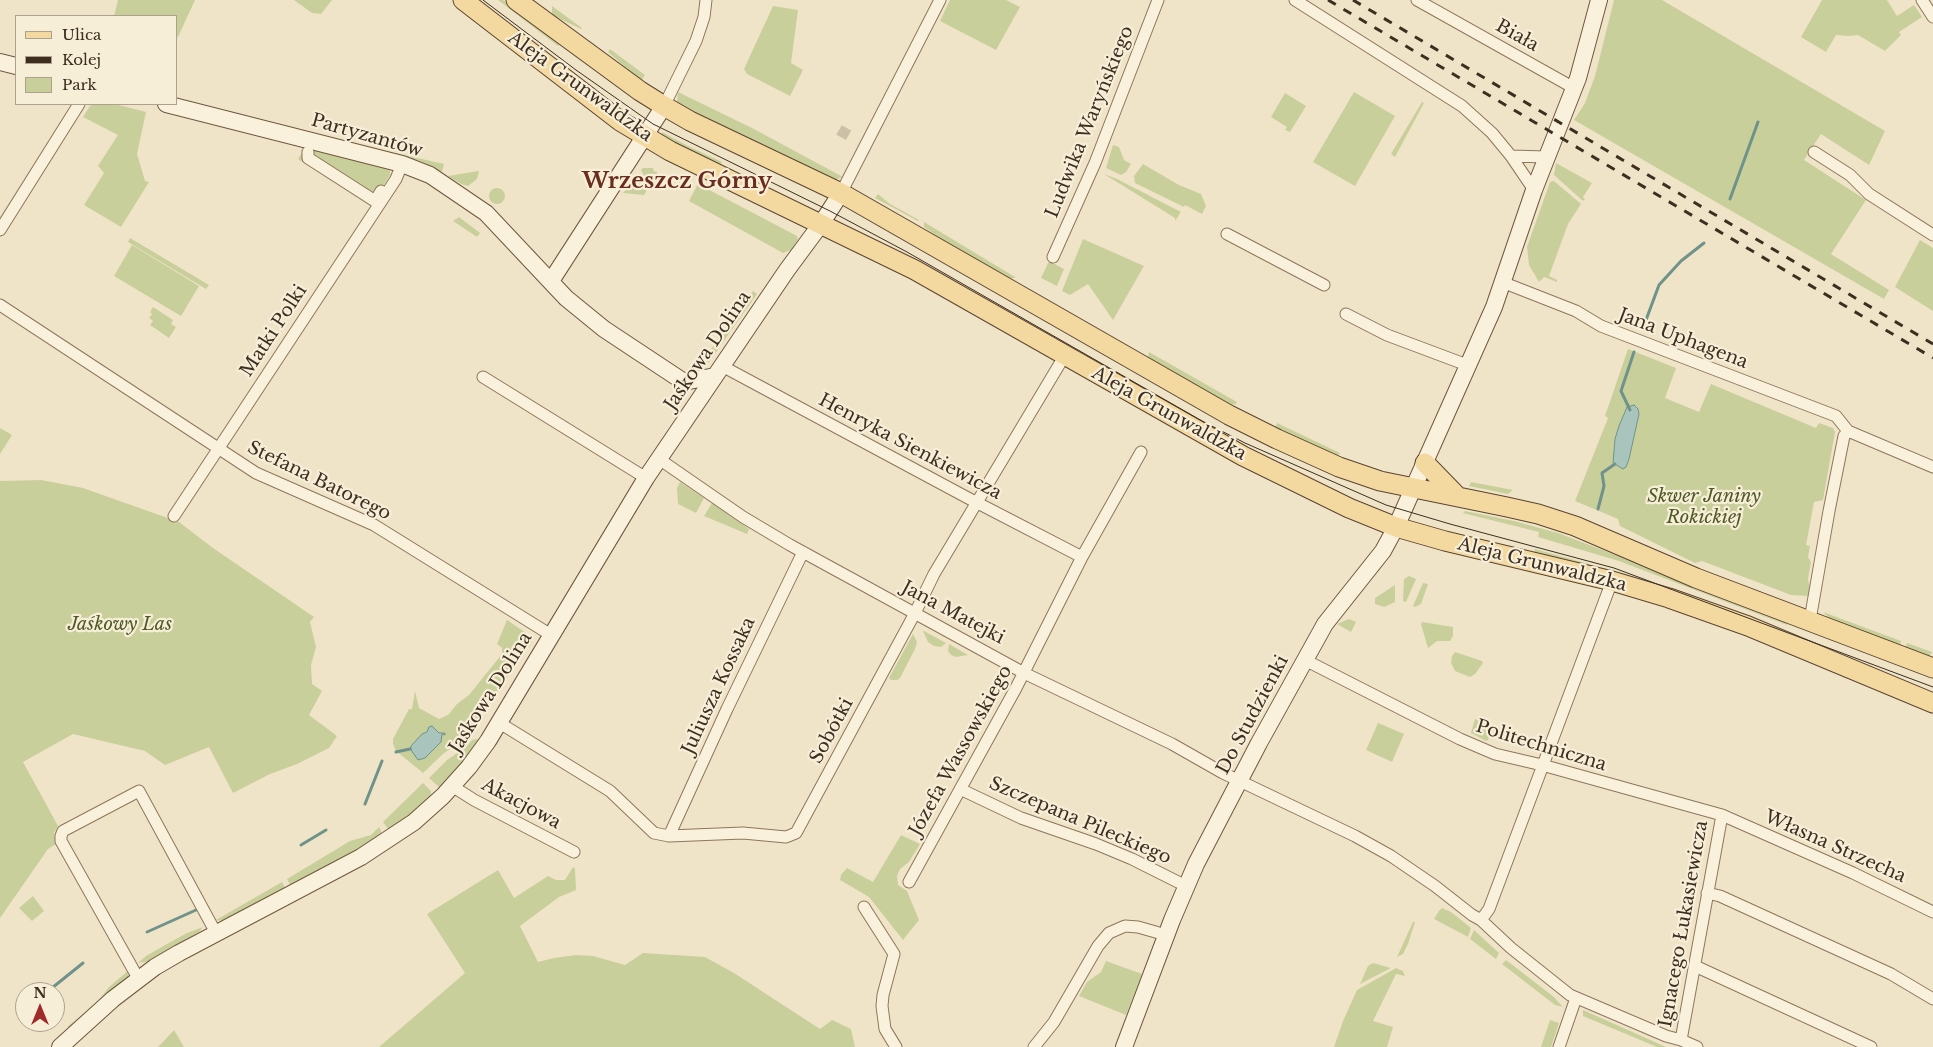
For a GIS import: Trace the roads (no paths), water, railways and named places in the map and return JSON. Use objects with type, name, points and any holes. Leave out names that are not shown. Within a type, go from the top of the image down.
[{"type":"main road","name":"Aleja Grunwaldzka","points":[[463,0],[620,121],[645,137],[703,168],[915,270],[1243,456],[1349,508],[1396,527],[1444,541],[1612,582],[1669,598],[1748,626],[1933,702]]},
{"type":"main road","name":"Aleja Grunwaldzka","points":[[516,0],[640,91],[690,121],[841,193],[1229,415],[1339,467],[1380,481],[1538,514],[1575,526],[1696,578],[1933,668]]},
{"type":"main road","points":[[1425,463],[1458,497]]},
{"type":"street","points":[[551,281],[664,106],[696,41],[704,17],[706,0]]},
{"type":"street","points":[[841,193],[940,0]]},
{"type":"street","name":"Ludwika Waryńskiego","points":[[1053,257],[1095,163],[1158,0]]},
{"type":"street","points":[[1295,0],[1450,97],[1492,133],[1534,190]]},
{"type":"street","name":"Biała","points":[[1417,0],[1574,88]]},
{"type":"street","name":"Do Studzienki","points":[[1124,1047],[1186,886],[1240,781],[1325,624],[1383,551],[1396,527],[1494,307],[1546,157],[1574,88],[1599,0]]},
{"type":"street","points":[[1922,0],[1933,17]]},
{"type":"street","points":[[0,62],[15,66]]},
{"type":"street","points":[[0,230],[78,105]]},
{"type":"street","name":"Partyzantów","points":[[169,105],[396,170],[419,170],[440,181],[486,213],[566,298],[589,317],[684,382]]},
{"type":"street","points":[[308,152],[308,158],[375,201],[396,170]]},
{"type":"street","points":[[1814,152],[1850,174],[1869,194],[1933,235]]},
{"type":"street","points":[[1510,156],[1546,157]]},
{"type":"street","name":"Matki Polki","points":[[174,516],[324,285],[396,179],[396,170]]},
{"type":"street","name":"Jaśkowa Dolina","points":[[60,1047],[106,1004],[138,978],[179,953],[361,857],[414,822],[452,786],[469,767],[488,740],[646,478],[841,193]]},
{"type":"street","points":[[1227,234],[1324,285]]},
{"type":"street","name":"Jana Uphagena","points":[[1502,282],[1576,312],[1601,326],[1836,416],[1848,431],[1933,467]]},
{"type":"street","name":"Stefana Batorego","points":[[0,305],[217,448],[272,481],[374,525],[551,635]]},
{"type":"street","points":[[1346,314],[1387,335],[1467,365]]},
{"type":"street","name":"Sobótki","points":[[498,722],[610,791],[654,834],[669,836],[743,833],[786,837],[796,833],[916,613],[934,574],[1065,355]]},
{"type":"street","points":[[690,414],[684,382],[719,371]]},
{"type":"street","name":"Henryka Sienkiewicza","points":[[719,371],[1082,557]]},
{"type":"street","points":[[483,377],[646,478]]},
{"type":"street","points":[[1810,620],[1844,436],[1848,431]]},
{"type":"street","name":"Józefa Wassowskiego","points":[[910,882],[1024,673],[1082,557],[1141,452]]},
{"type":"street","name":"Jana Matejki","points":[[659,459],[743,516],[803,552],[1024,673],[1172,744],[1240,781],[1355,836],[1391,856],[1481,920],[1492,932],[1570,995],[1666,1036],[1697,1047]]},
{"type":"street","name":"Juliusza Kossaka","points":[[669,836],[727,708],[803,552]]},
{"type":"street","points":[[1481,920],[1489,909],[1612,582]]},
{"type":"street","name":"Politechniczna","points":[[1305,660],[1460,740],[1495,754],[1542,765],[1722,815]]},
{"type":"street","name":"Akacjowa","points":[[452,786],[474,800],[574,852]]},
{"type":"street","name":"Szczepana Pileckiego","points":[[960,789],[1020,818],[1096,844],[1132,859],[1186,886]]},
{"type":"street","points":[[138,978],[61,841],[60,836],[72,826],[139,791],[216,933]]},
{"type":"street","name":"Ignacego Łukasiewicza","points":[[1681,1040],[1722,815]]},
{"type":"street","name":"Własna Strzecha","points":[[1722,815],[1854,873],[1933,912]]},
{"type":"street","points":[[1707,893],[1720,896],[1891,974],[1933,999]]},
{"type":"street","points":[[864,907],[894,954],[882,1006],[885,1029],[896,1047]]},
{"type":"street","points":[[1034,1047],[1054,1022],[1098,946],[1109,933],[1125,926],[1138,927],[1166,935]]},
{"type":"street","points":[[1695,966],[1871,1047]]},
{"type":"street","points":[[1559,1046],[1576,998]]},
{"type":"water","points":[[1634,405],[1638,409],[1639,414],[1629,459],[1626,467],[1623,469],[1613,463],[1615,439],[1627,407]]},
{"type":"water","points":[[432,726],[439,733],[445,733],[445,735],[442,734],[441,742],[425,758],[418,760],[411,750],[411,746]]},
{"type":"waterway","points":[[1730,199],[1758,122]]},
{"type":"waterway","points":[[1643,328],[1659,285],[1681,261],[1704,243]]},
{"type":"waterway","points":[[1630,410],[1621,391],[1634,352]]},
{"type":"waterway","points":[[1598,509],[1604,486],[1602,473],[1615,464]]},
{"type":"waterway","points":[[396,752],[410,749]]},
{"type":"waterway","points":[[365,804],[382,761]]},
{"type":"waterway","points":[[301,845],[326,830]]},
{"type":"waterway","points":[[147,932],[196,910]]},
{"type":"waterway","points":[[59,982],[83,963]]},
{"type":"tunnel","points":[[839,130],[850,136]]},
{"type":"tram line","points":[[483,0],[576,70],[653,124],[830,211],[907,252],[1202,421],[1245,443],[1386,505],[1614,568],[1933,687]]},
{"type":"railway","points":[[1328,0],[1933,358]]},
{"type":"railway","points":[[1353,0],[1933,344]]},
{"type":"district","name":"Wrzeszcz Górny","points":[[677,182]]},
{"type":"park label","name":"Skwer Janiny Rokickiej","points":[[1704,507]]},
{"type":"park label","name":"Jaśkowy Las","points":[[120,625]]}]
